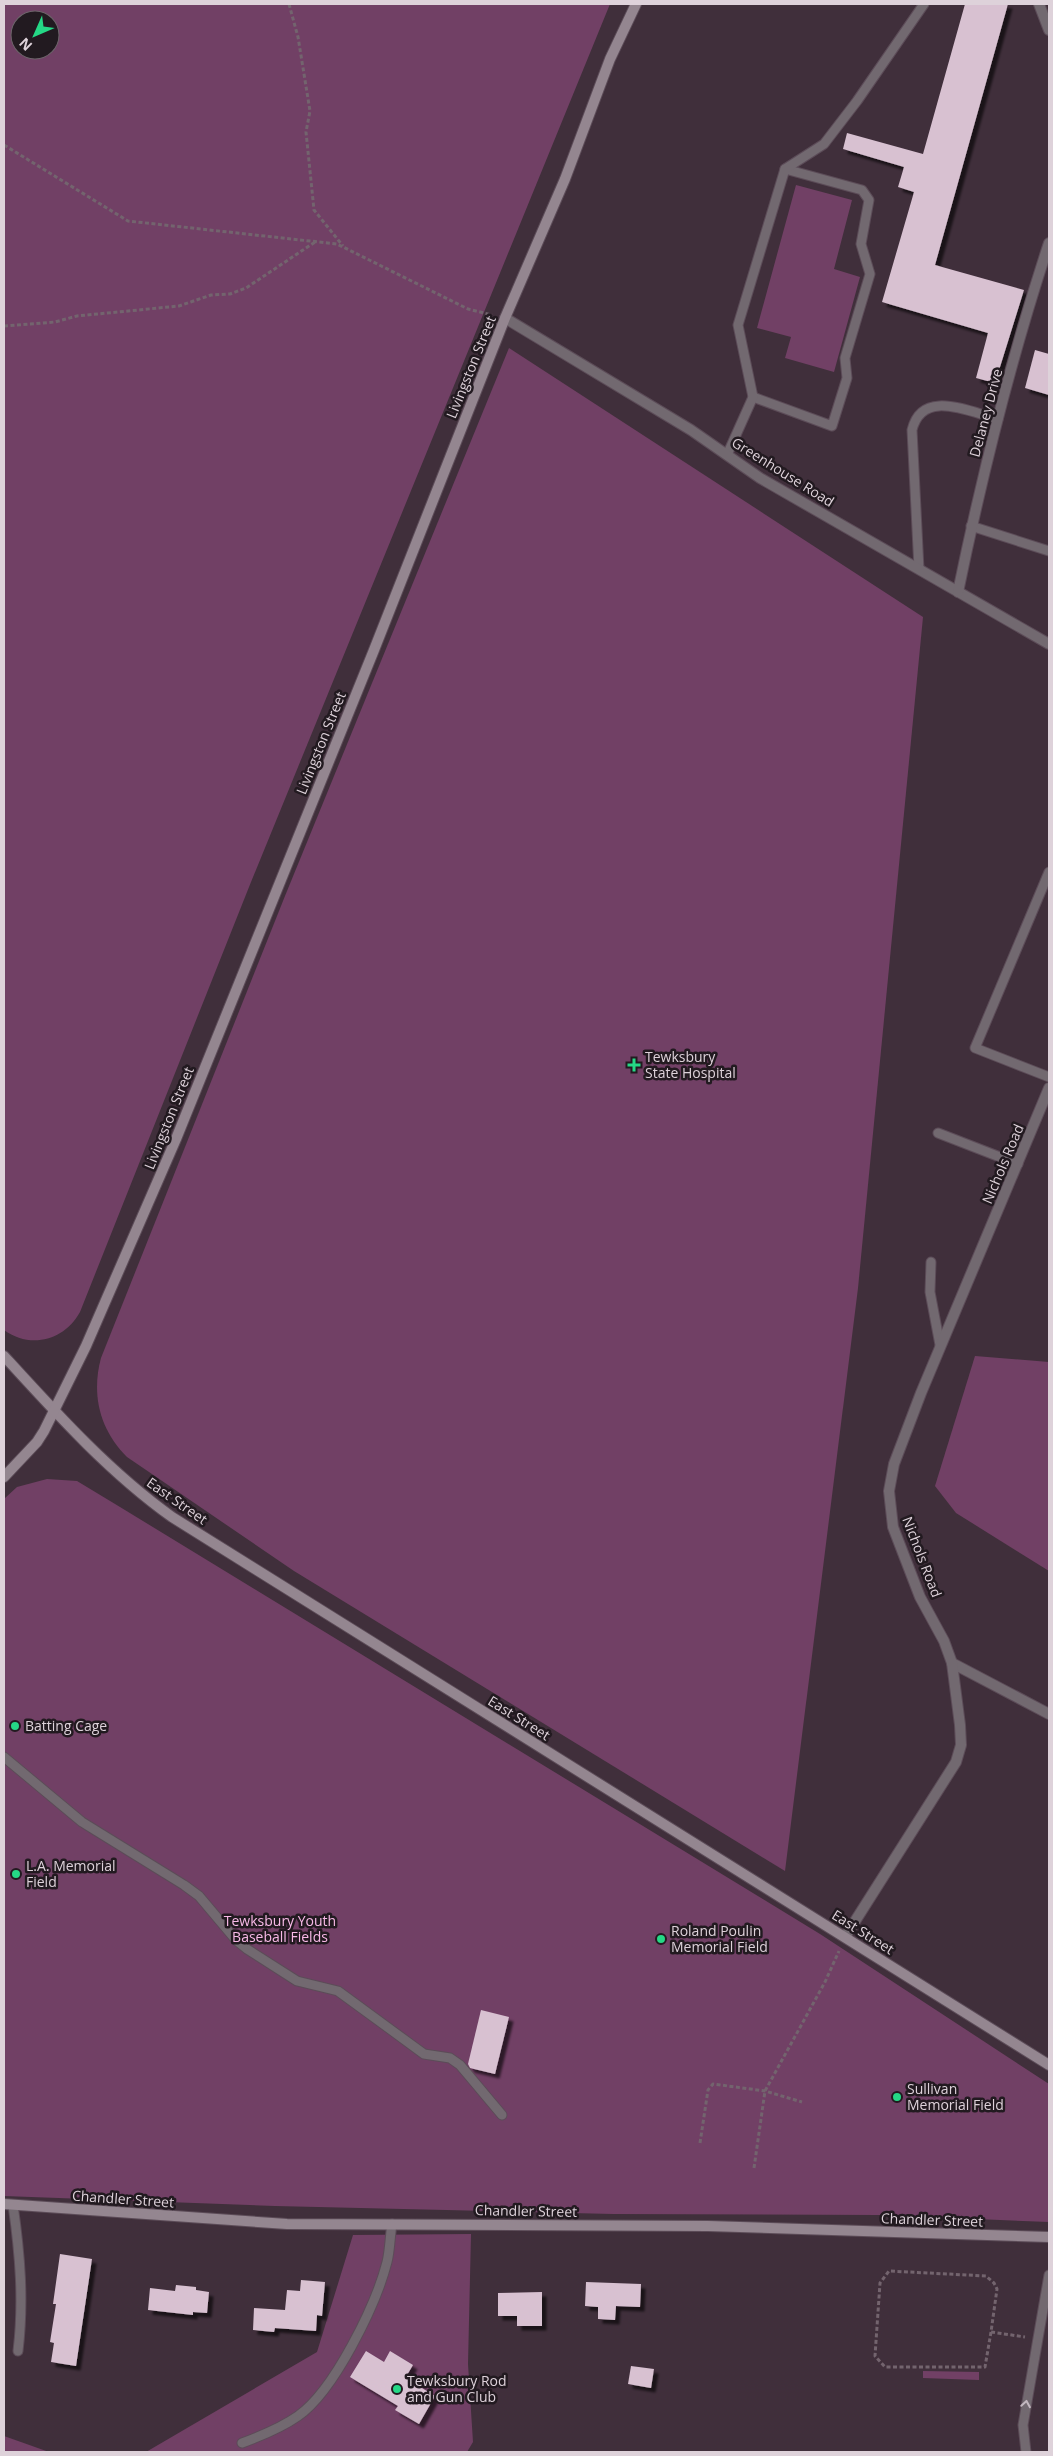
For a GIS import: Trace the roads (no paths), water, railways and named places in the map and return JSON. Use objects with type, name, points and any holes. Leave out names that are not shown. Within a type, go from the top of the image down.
[{"type":"street","name":"Livingston Street","points":[[4,1477],[37,1442],[54,1410],[86,1346],[176,1139],[374,650],[505,318],[565,180],[610,59],[636,4]]},
{"type":"street","points":[[1039,4],[1049,30]]},
{"type":"street","name":"Delaney Drive","points":[[958,592],[998,419],[1029,304],[1049,243]]},
{"type":"street","name":"Greenhouse Road","points":[[505,318],[691,430],[760,478],[1049,644]]},
{"type":"street","name":"Nichols Road","points":[[845,1937],[956,1762],[961,1745],[952,1663],[944,1641],[920,1597],[894,1527],[889,1492],[894,1464],[940,1345],[1049,1088]]},
{"type":"street","name":"East Street","points":[[4,1356],[54,1410],[146,1499],[172,1517],[1049,2065]]},
{"type":"street","points":[[952,1663],[1049,1714]]},
{"type":"street","name":"Chandler Street","points":[[8,2205],[252,2222],[708,2226],[1049,2237]]},
{"type":"lane","points":[[727,455],[753,397],[738,326],[785,169],[824,144],[857,101],[924,4]]},
{"type":"lane","points":[[753,397],[832,426],[847,378],[845,358],[870,274],[862,244],[870,200],[862,190],[785,169]]},
{"type":"lane","points":[[919,569],[912,430],[915,417],[926,407],[938,404],[998,419]]},
{"type":"lane","points":[[972,526],[1049,551]]},
{"type":"lane","points":[[1049,872],[975,1048],[1049,1078]]},
{"type":"lane","points":[[938,1133],[1018,1164]]},
{"type":"lane","points":[[931,1262],[930,1292],[940,1345]]},
{"type":"lane","points":[[4,1757],[82,1822],[199,1896],[236,1940],[247,1949],[298,1981],[338,1991],[424,2054],[450,2058],[460,2065],[502,2115]]},
{"type":"lane","points":[[8,2205],[21,2265],[22,2316],[18,2351]]},
{"type":"lane","points":[[242,2443],[266,2434],[299,2416],[325,2389],[359,2334],[387,2262],[392,2224]]},
{"type":"lane","points":[[1026,2452],[1022,2425],[1049,2275]]},
{"type":"place","name":"Tewksbury State Hospital","points":[[634,1065]]},
{"type":"place","name":"Batting Cage","points":[[15,1726]]},
{"type":"place","name":"L.A. Memorial Field","points":[[16,1874]]},
{"type":"place","name":"Roland Poulin Memorial Field","points":[[661,1939]]},
{"type":"place","name":"Sullivan Memorial Field","points":[[897,2097]]},
{"type":"place","name":"Tewksbury Rod and Gun Club","points":[[397,2389]]},
{"type":"park label","name":"Tewksbury Youth Baseball Fields","points":[[280,1929]]}]
